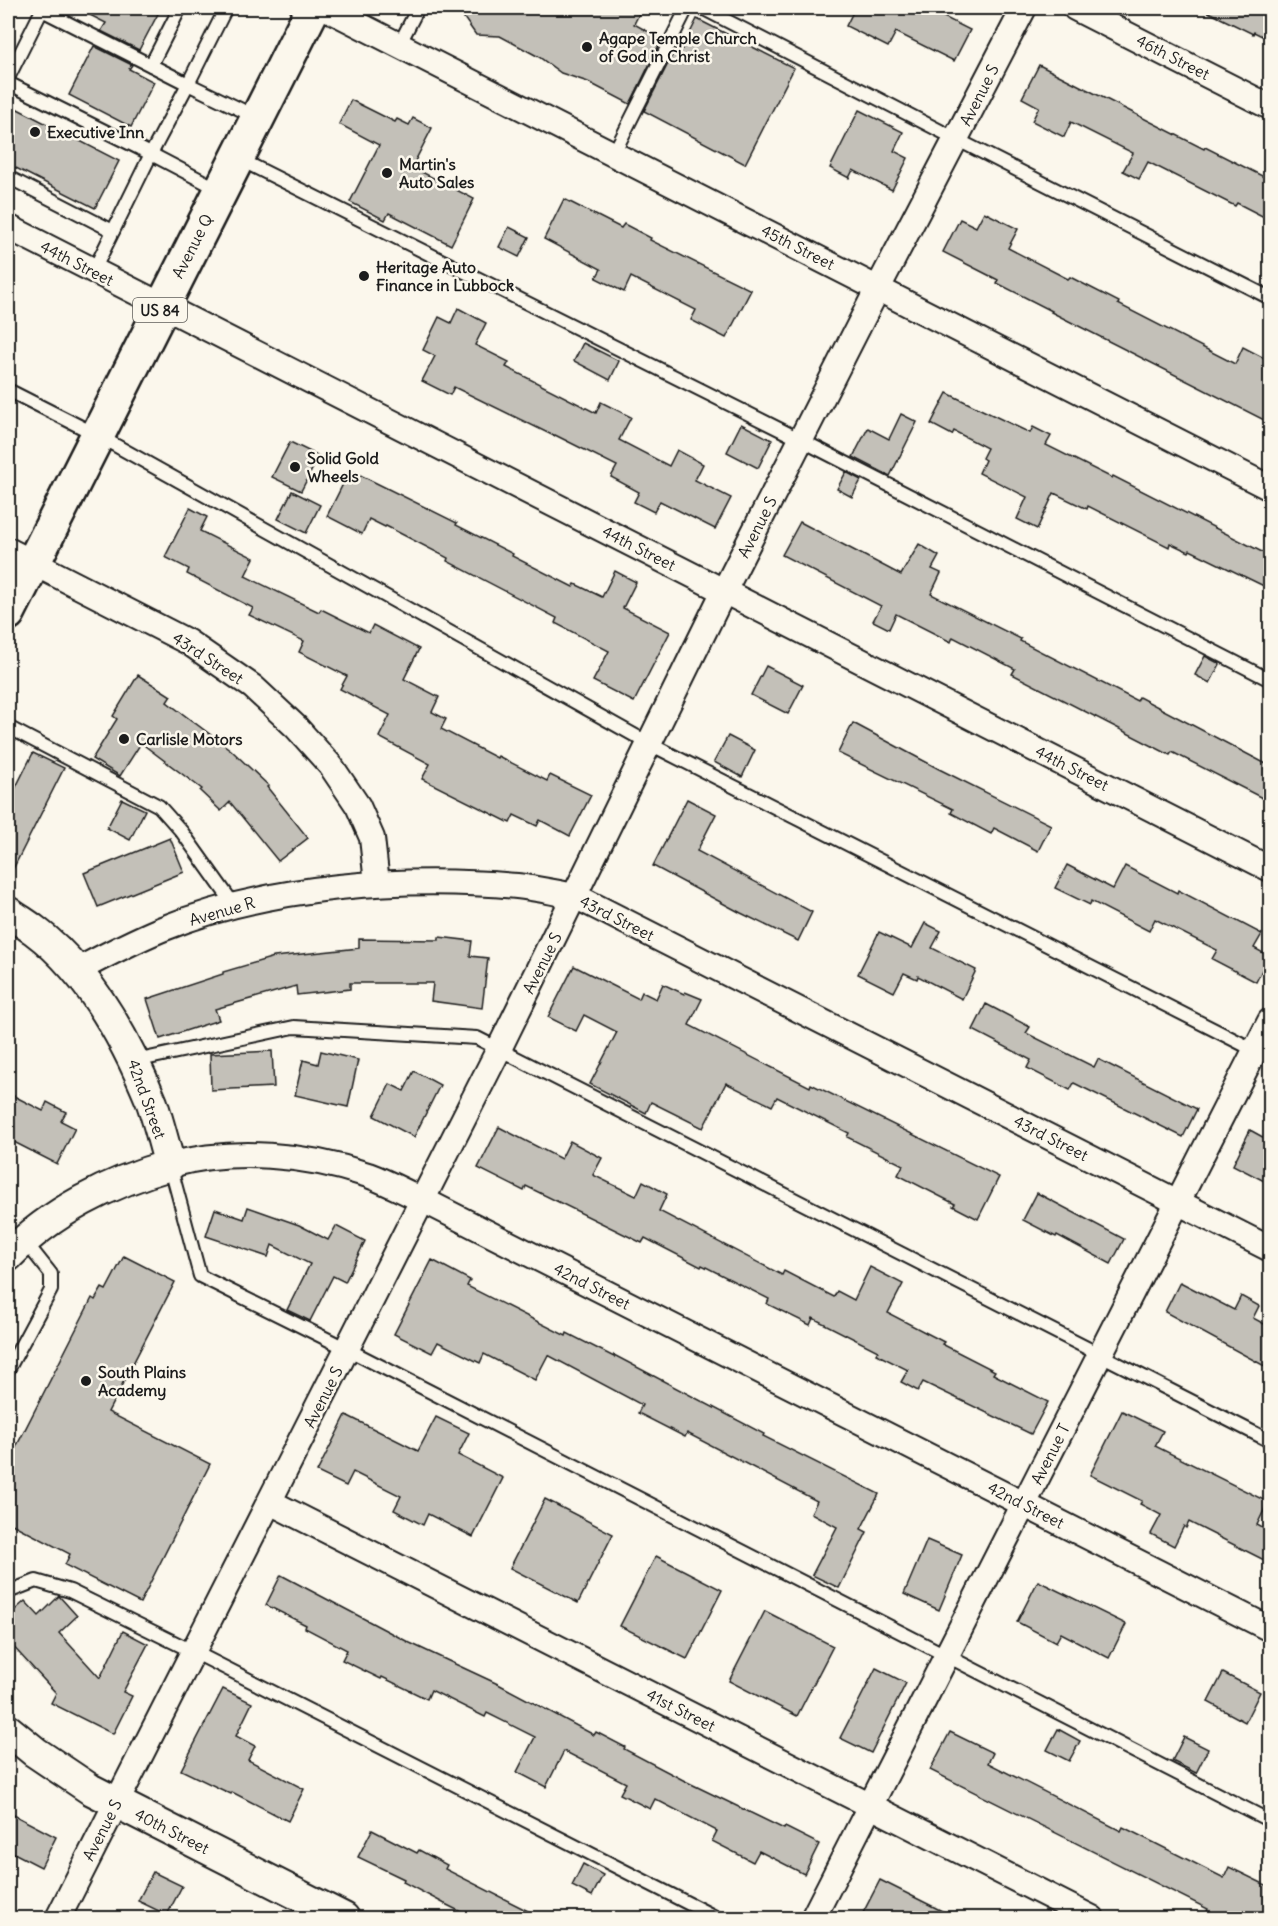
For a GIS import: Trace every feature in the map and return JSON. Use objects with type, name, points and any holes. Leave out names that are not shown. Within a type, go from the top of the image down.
[{"type":"highway","name":"Avenue Q","points":[[8,613],[20,556],[97,435],[313,8]]},
{"type":"street","name":"45th Street","points":[[326,8],[1270,488]]},
{"type":"street","name":"Avenue S","points":[[58,1918],[499,1049],[724,591],[1024,8]]},
{"type":"street","name":"46th Street","points":[[1075,8],[1270,107]]},
{"type":"street","name":"44th Street","points":[[8,227],[1270,869]]},
{"type":"street","name":"43rd Street","points":[[20,556],[188,642],[253,687],[296,727],[331,766],[358,806],[372,838],[377,884],[438,882],[519,886],[575,897],[1270,1249]]},
{"type":"street","name":"Avenue R","points":[[76,971],[164,928],[234,905],[314,890],[377,884]]},
{"type":"street","name":"42nd Street","points":[[8,912],[36,931],[76,971],[102,1006],[127,1046],[153,1105],[170,1165],[189,1160],[254,1154],[315,1161],[368,1176],[423,1200],[1270,1629]]},
{"type":"street","name":"Avenue T","points":[[813,1918],[1178,1202],[1263,1054],[1270,1021]]},
{"type":"street","points":[[16,1248],[65,1209],[141,1173],[170,1165]]},
{"type":"street","name":"41st Street","points":[[270,1502],[1092,1918]]},
{"type":"street","name":"40th Street","points":[[8,1730],[35,1752],[116,1803],[344,1918]]},
{"type":"lane","points":[[151,65],[180,8]]},
{"type":"lane","points":[[93,272],[226,8]]},
{"type":"lane","points":[[399,45],[418,8]]},
{"type":"lane","points":[[614,153],[687,8]]},
{"type":"lane","points":[[702,8],[1270,298]]},
{"type":"lane","points":[[220,190],[8,81],[42,10],[257,118]]},
{"type":"lane","points":[[237,158],[801,440],[1270,680]]},
{"type":"lane","points":[[8,177],[113,231]]},
{"type":"lane","points":[[8,390],[97,435],[650,744],[1263,1054]]},
{"type":"lane","points":[[8,727],[159,806],[182,832],[234,905]]},
{"type":"lane","points":[[134,1061],[294,1027],[477,1038],[1270,1441]]},
{"type":"lane","points":[[170,1165],[200,1276],[1270,1821]]},
{"type":"lane","points":[[8,1371],[51,1290],[51,1274],[16,1248]]},
{"type":"lane","points":[[8,1592],[36,1581],[70,1591],[717,1918]]},
{"type":"building","points":[[76,8],[161,8],[139,50],[101,31],[106,23]]},
{"type":"building","name":"Agape Temple Church of God in Christ","points":[[457,8],[627,8],[639,14],[634,24],[662,39],[630,104],[588,82],[561,73],[539,57],[500,36],[476,35]]},
{"type":"building","points":[[855,8],[926,8],[970,30],[954,61],[896,32],[888,47],[846,26]]},
{"type":"building","points":[[1200,8],[1270,8],[1270,40],[1254,32],[1253,34]]},
{"type":"building","points":[[697,19],[794,68],[745,164],[644,111],[677,46],[682,49]]},
{"type":"building","name":"Executive Inn","points":[[94,46],[132,65],[129,69],[154,82],[131,127],[69,95]]},
{"type":"building","points":[[1039,65],[1270,180],[1270,220],[1237,203],[1235,206],[1148,162],[1139,179],[1123,171],[1133,153],[1071,122],[1064,137],[1032,121],[1039,107],[1022,98]]},
{"type":"building","points":[[351,100],[395,122],[397,119],[409,125],[413,118],[432,128],[412,167],[474,199],[451,245],[389,213],[385,220],[350,202],[379,145],[339,124]]},
{"type":"building","name":"Executive Inn","points":[[8,104],[119,161],[95,208],[8,164]]},
{"type":"building","points":[[859,110],[903,132],[894,151],[908,158],[892,190],[853,170],[849,178],[830,168]]},
{"type":"building","points":[[564,199],[621,228],[624,224],[651,238],[650,240],[751,290],[726,338],[691,320],[696,310],[631,277],[624,292],[596,278],[601,269],[544,239]]},
{"type":"building","points":[[984,212],[1018,229],[1008,248],[1119,302],[1118,304],[1235,364],[1243,347],[1270,361],[1270,411],[1266,421],[1051,312],[997,283],[998,280],[943,252],[960,219],[976,227]]},
{"type":"building","points":[[509,227],[529,237],[519,257],[499,247]]},
{"type":"building","points":[[458,308],[486,323],[475,345],[509,362],[506,367],[596,413],[601,402],[631,417],[619,440],[669,466],[677,450],[703,464],[695,480],[731,498],[715,529],[660,501],[654,512],[634,502],[639,492],[611,477],[617,466],[454,387],[450,395],[422,381],[435,356],[423,350],[439,317],[451,323]]},
{"type":"building","points":[[583,343],[619,361],[610,380],[574,361]]},
{"type":"building","points":[[947,393],[1030,433],[1033,427],[1051,436],[1046,445],[1112,478],[1113,476],[1270,556],[1270,589],[1190,550],[1189,552],[1170,543],[1169,547],[1088,506],[1087,509],[1054,493],[1037,529],[1017,519],[1027,497],[979,473],[987,448],[954,431],[952,435],[931,424]]},
{"type":"building","points":[[901,414],[917,422],[890,476],[853,457],[868,428],[889,439]]},
{"type":"building","points":[[741,424],[772,440],[758,468],[727,452]]},
{"type":"building","name":"Solid Gold Wheels","points":[[290,442],[319,456],[301,491],[272,477]]},
{"type":"building","points":[[350,470],[457,523],[456,525],[513,554],[512,556],[573,587],[575,584],[602,597],[615,571],[636,582],[623,608],[670,632],[634,702],[593,681],[609,651],[555,623],[557,618],[447,561],[448,558],[386,526],[369,519],[362,534],[327,516]]},
{"type":"building","points":[[846,472],[861,480],[852,497],[837,489]]},
{"type":"building","name":"Solid Gold Wheels","points":[[292,491],[320,505],[306,533],[278,519]]},
{"type":"building","points":[[190,508],[207,517],[200,531],[254,558],[245,576],[319,612],[321,609],[369,633],[373,625],[419,649],[404,679],[439,697],[432,712],[446,719],[441,729],[547,781],[550,775],[591,795],[570,836],[540,820],[537,826],[514,815],[510,823],[422,779],[430,764],[379,737],[390,715],[340,689],[347,676],[299,652],[304,641],[249,615],[253,608],[187,574],[189,569],[165,557]]},
{"type":"building","points":[[800,522],[901,575],[919,544],[939,556],[932,569],[941,573],[931,594],[1137,701],[1139,697],[1270,766],[1270,802],[1172,752],[1170,755],[1012,674],[1015,669],[953,637],[951,642],[896,614],[889,629],[873,621],[881,606],[782,555]]},
{"type":"building","points":[[1205,656],[1220,664],[1210,683],[1195,675]]},
{"type":"building","points":[[766,666],[803,685],[788,714],[751,695]]},
{"type":"building","points":[[138,675],[171,696],[167,702],[231,750],[269,786],[267,787],[308,838],[278,861],[230,802],[221,811],[200,791],[202,789],[141,743],[120,776],[92,759],[117,719],[113,716]]},
{"type":"building","points":[[853,723],[1051,825],[1038,851],[994,828],[991,834],[951,813],[953,809],[838,753]]},
{"type":"building","points":[[728,736],[755,750],[742,777],[714,762]]},
{"type":"building","points":[[33,753],[64,768],[8,879],[8,803]]},
{"type":"building","points":[[122,799],[145,810],[130,840],[107,828]]},
{"type":"building","points":[[687,799],[716,814],[697,851],[812,912],[798,941],[653,866]]},
{"type":"building","points":[[170,838],[184,872],[98,907],[84,873]]},
{"type":"building","points":[[1067,865],[1113,889],[1125,866],[1177,893],[1178,890],[1262,934],[1254,948],[1269,956],[1256,982],[1212,959],[1217,950],[1155,919],[1149,931],[1091,901],[1090,905],[1055,888]]},
{"type":"building","points":[[925,923],[941,931],[932,948],[976,970],[962,999],[918,976],[917,979],[904,973],[894,992],[858,974],[879,932],[912,948]]},
{"type":"building","points":[[439,937],[472,941],[470,956],[488,958],[482,1008],[431,1001],[433,983],[350,983],[350,989],[297,995],[296,986],[215,1009],[219,1020],[160,1039],[147,999],[274,957],[359,948],[359,939],[439,940]]},
{"type":"building","points":[[574,966],[639,999],[642,992],[656,999],[663,984],[702,999],[689,1025],[810,1087],[811,1084],[999,1177],[978,1219],[953,1206],[955,1204],[898,1175],[903,1165],[847,1137],[849,1133],[777,1097],[772,1106],[726,1083],[703,1128],[651,1102],[646,1113],[590,1084],[617,1032],[584,1015],[576,1031],[548,1017]]},
{"type":"building","points":[[986,1004],[1030,1027],[1026,1033],[1094,1067],[1098,1059],[1197,1109],[1183,1137],[1074,1083],[1070,1090],[1027,1068],[1031,1060],[973,1030]]},
{"type":"building","points":[[272,1051],[274,1087],[211,1090],[210,1054]]},
{"type":"building","points":[[321,1051],[358,1060],[348,1107],[295,1095],[303,1060],[318,1064]]},
{"type":"building","points":[[414,1071],[440,1085],[414,1137],[374,1116],[390,1084],[404,1091]]},
{"type":"building","points":[[8,1093],[43,1111],[47,1102],[66,1112],[61,1121],[75,1128],[57,1164],[8,1139]]},
{"type":"building","points":[[499,1127],[561,1159],[570,1141],[602,1158],[593,1175],[636,1196],[643,1181],[667,1194],[659,1211],[782,1275],[784,1271],[834,1297],[837,1291],[854,1300],[870,1267],[903,1284],[888,1313],[995,1371],[993,1374],[1048,1402],[1031,1434],[923,1382],[918,1391],[901,1382],[908,1370],[876,1354],[878,1351],[813,1318],[810,1325],[767,1304],[769,1299],[645,1238],[642,1243],[526,1186],[524,1191],[478,1168]]},
{"type":"building","points":[[1250,1130],[1270,1141],[1270,1184],[1233,1165]]},
{"type":"building","points":[[1037,1193],[1124,1239],[1111,1264],[1023,1220]]},
{"type":"building","points":[[248,1207],[299,1225],[328,1240],[336,1226],[365,1241],[345,1282],[333,1276],[310,1321],[287,1310],[310,1264],[272,1245],[268,1257],[206,1236],[215,1209],[244,1219]]},
{"type":"building","points":[[124,1256],[175,1282],[108,1412],[210,1464],[140,1603],[65,1565],[70,1554],[8,1522],[8,1463],[92,1298],[95,1300],[102,1288],[106,1290]]},
{"type":"building","points":[[432,1260],[470,1280],[467,1286],[566,1336],[567,1333],[614,1357],[614,1355],[764,1434],[763,1436],[879,1494],[861,1529],[867,1532],[839,1588],[812,1575],[837,1527],[811,1513],[817,1501],[687,1433],[685,1437],[638,1413],[642,1405],[548,1355],[535,1380],[484,1354],[480,1363],[438,1342],[432,1353],[394,1334]]},
{"type":"building","points":[[1180,1282],[1234,1310],[1241,1296],[1259,1306],[1253,1318],[1270,1327],[1270,1369],[1165,1312]]},
{"type":"building","points":[[1122,1411],[1163,1431],[1155,1446],[1268,1502],[1257,1525],[1270,1532],[1270,1563],[1189,1522],[1186,1528],[1184,1526],[1174,1546],[1151,1534],[1161,1515],[1140,1504],[1142,1501],[1090,1475]]},
{"type":"building","points":[[346,1415],[418,1451],[436,1417],[469,1433],[458,1455],[503,1478],[473,1537],[428,1514],[423,1525],[394,1510],[401,1496],[353,1472],[346,1486],[317,1472]]},
{"type":"building","points":[[545,1499],[613,1534],[578,1603],[510,1568]]},
{"type":"building","points":[[927,1540],[962,1555],[939,1610],[904,1594]]},
{"type":"building","points":[[656,1556],[722,1590],[687,1659],[620,1626]]},
{"type":"building","points":[[281,1575],[410,1643],[500,1685],[594,1735],[596,1732],[685,1781],[819,1844],[804,1874],[759,1851],[753,1862],[712,1841],[717,1831],[655,1799],[650,1809],[620,1794],[626,1783],[564,1751],[546,1787],[517,1772],[535,1737],[487,1713],[485,1717],[431,1690],[427,1699],[342,1660],[347,1650],[305,1628],[306,1625],[266,1605]]},
{"type":"building","points":[[1038,1581],[1126,1624],[1109,1658],[1061,1633],[1056,1642],[1017,1622]]},
{"type":"building","points":[[59,1596],[77,1616],[59,1633],[100,1678],[123,1631],[148,1644],[123,1692],[132,1696],[113,1734],[51,1703],[56,1693],[8,1641],[8,1616],[25,1601],[39,1616]]},
{"type":"building","points":[[765,1611],[833,1646],[797,1716],[729,1681]]},
{"type":"building","points":[[876,1668],[906,1683],[871,1753],[840,1738]]},
{"type":"building","points":[[1223,1673],[1260,1692],[1245,1722],[1208,1702]]},
{"type":"building","points":[[223,1689],[252,1703],[236,1736],[255,1746],[248,1760],[304,1789],[288,1821],[232,1792],[231,1794],[181,1770]]},
{"type":"building","points":[[1058,1729],[1080,1741],[1069,1761],[1047,1750]]},
{"type":"building","points":[[950,1732],[993,1753],[988,1763],[1121,1831],[1123,1827],[1224,1878],[1229,1867],[1270,1887],[1270,1912],[1267,1918],[1222,1918],[930,1770]]},
{"type":"building","points":[[1184,1737],[1208,1749],[1196,1773],[1172,1761]]},
{"type":"building","points":[[8,1812],[56,1837],[41,1867],[8,1850]]},
{"type":"building","points":[[372,1830],[417,1853],[419,1850],[447,1865],[445,1869],[542,1918],[473,1918],[445,1904],[403,1882],[404,1879],[358,1857]]},
{"type":"building","points":[[583,1864],[603,1875],[592,1896],[572,1886]]},
{"type":"building","points":[[153,1872],[182,1886],[167,1915],[138,1901]]},
{"type":"building","points":[[880,1880],[956,1918],[874,1918],[863,1913]]},
{"type":"place","name":"Agape Temple Church of God in Christ","points":[[587,47]]},
{"type":"place","name":"Executive Inn","points":[[35,132]]},
{"type":"place","name":"Martin's Auto Sales","points":[[387,173]]},
{"type":"place","name":"Heritage Auto Finance in Lubbock","points":[[364,276]]},
{"type":"place","name":"Solid Gold Wheels","points":[[295,467]]},
{"type":"place","name":"Carlisle Motors","points":[[124,739]]},
{"type":"place","name":"South Plains Academy","points":[[86,1381]]}]
